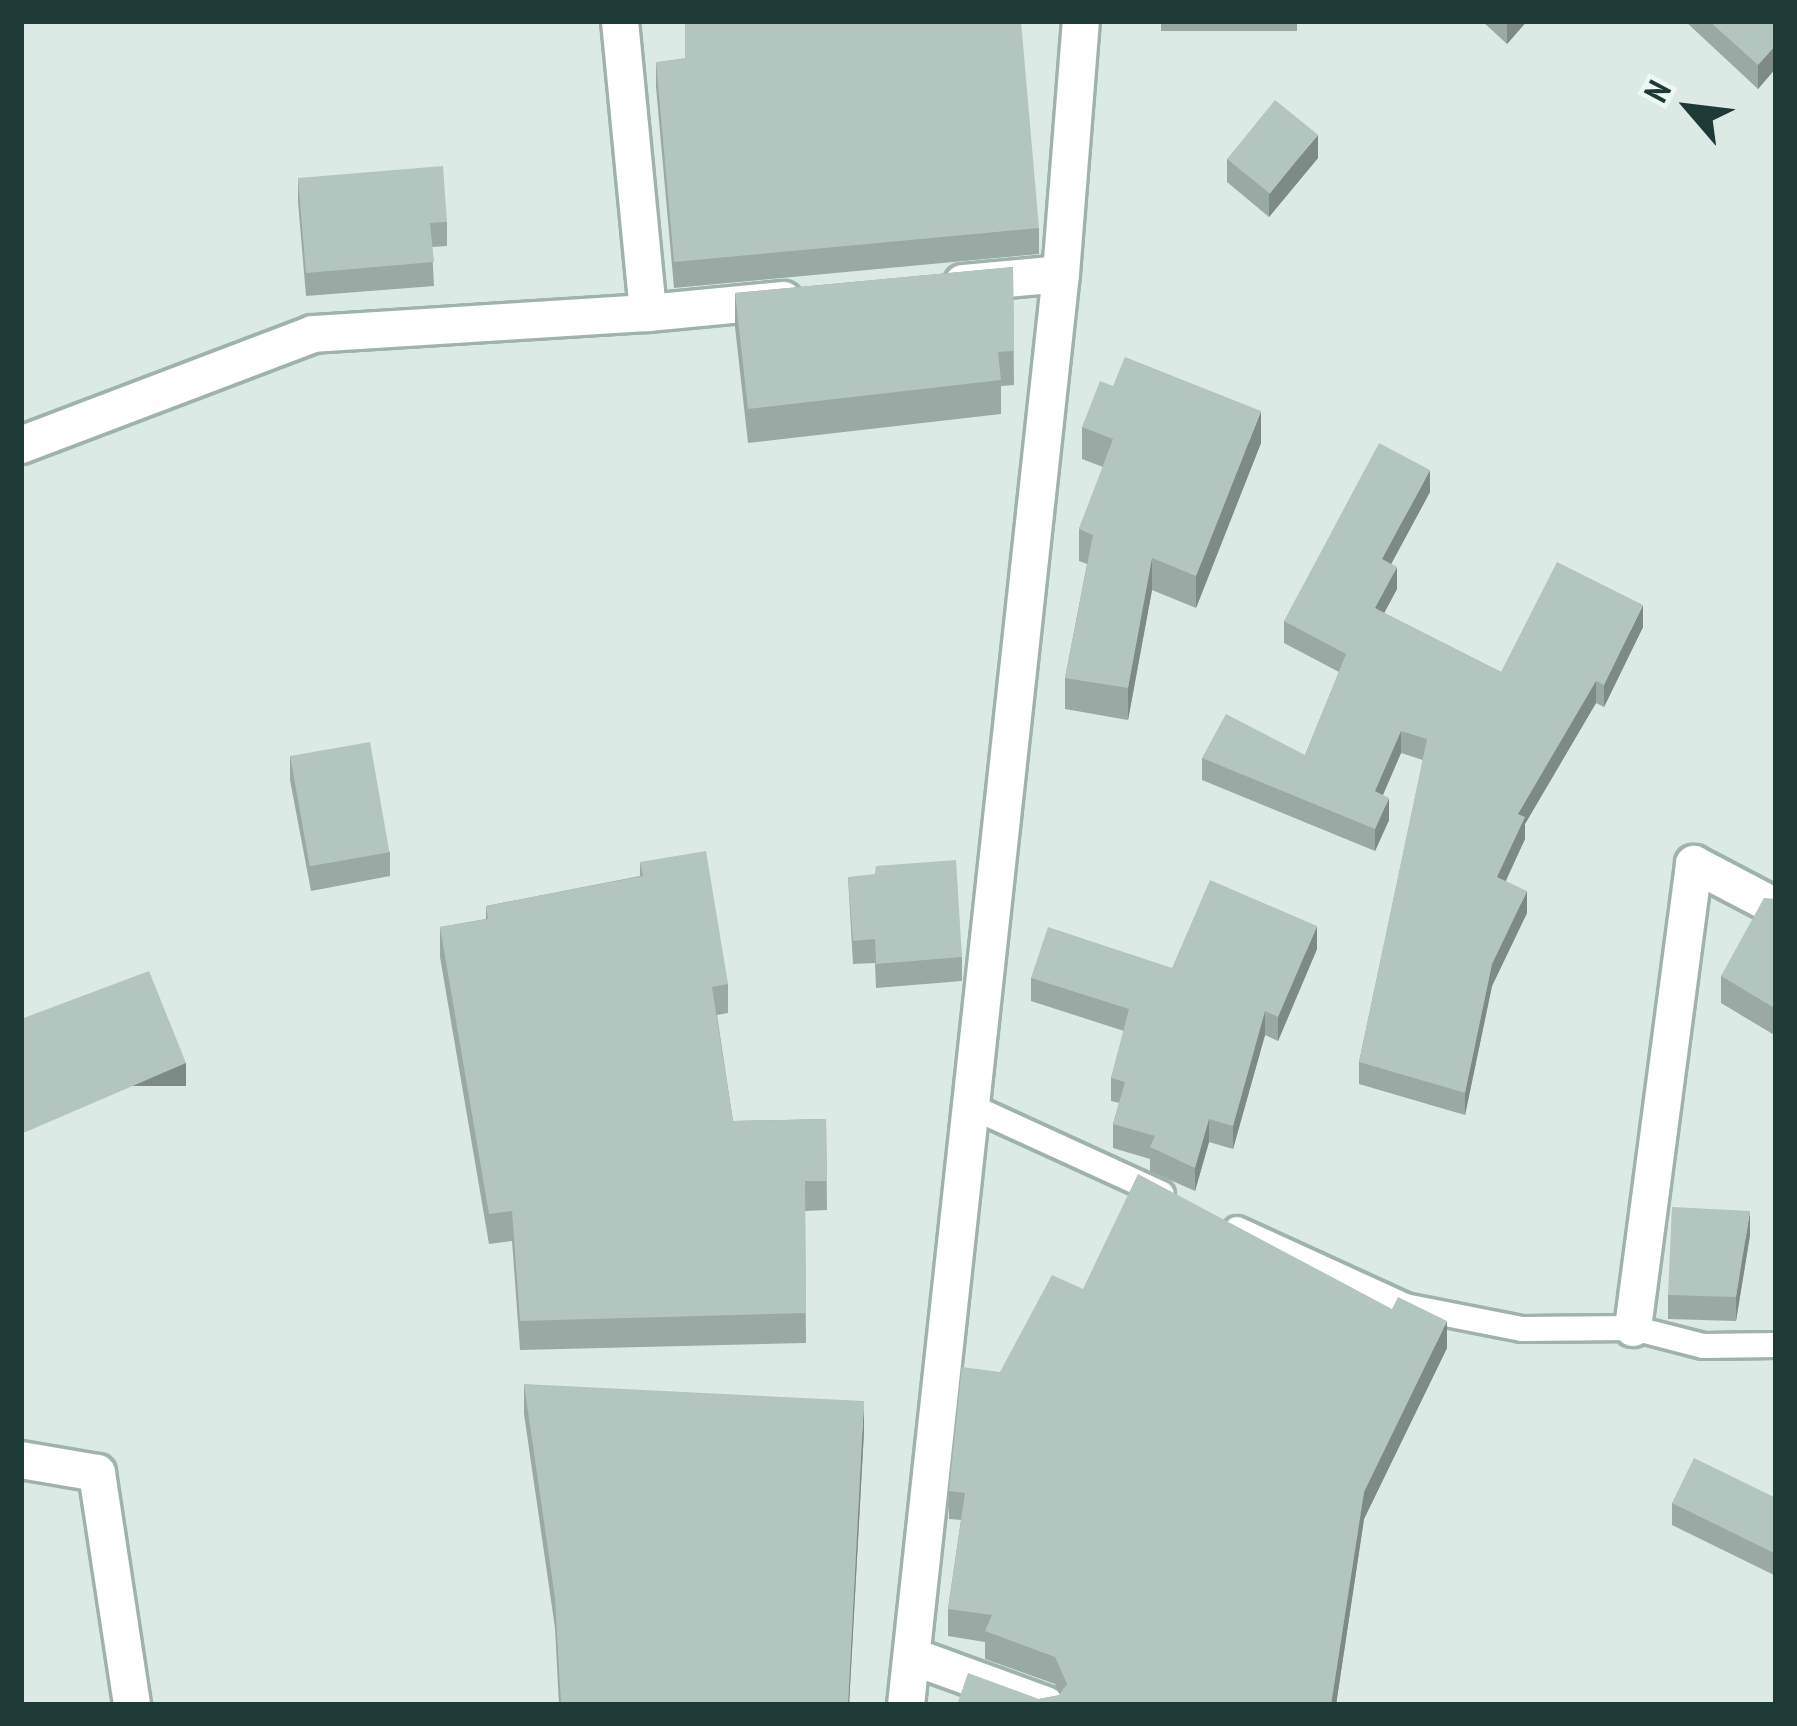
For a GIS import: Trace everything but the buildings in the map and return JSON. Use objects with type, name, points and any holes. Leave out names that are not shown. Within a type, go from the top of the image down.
[{"type":"street","points":[[620,21],[649,313]]},
{"type":"street","points":[[906,1705],[1061,274],[1081,21]]},
{"type":"street","points":[[924,287],[1061,274]]},
{"type":"street","points":[[21,445],[313,334],[832,296]]},
{"type":"street","points":[[1633,1328],[1694,864],[1776,907]]},
{"type":"street","points":[[21,1460],[97,1473],[132,1705]]},
{"type":"street","points":[[914,1657],[1046,1705]]},
{"type":"lane","points":[[968,1105],[1406,1306],[1522,1329],[1633,1328],[1703,1346],[1776,1345]]}]
